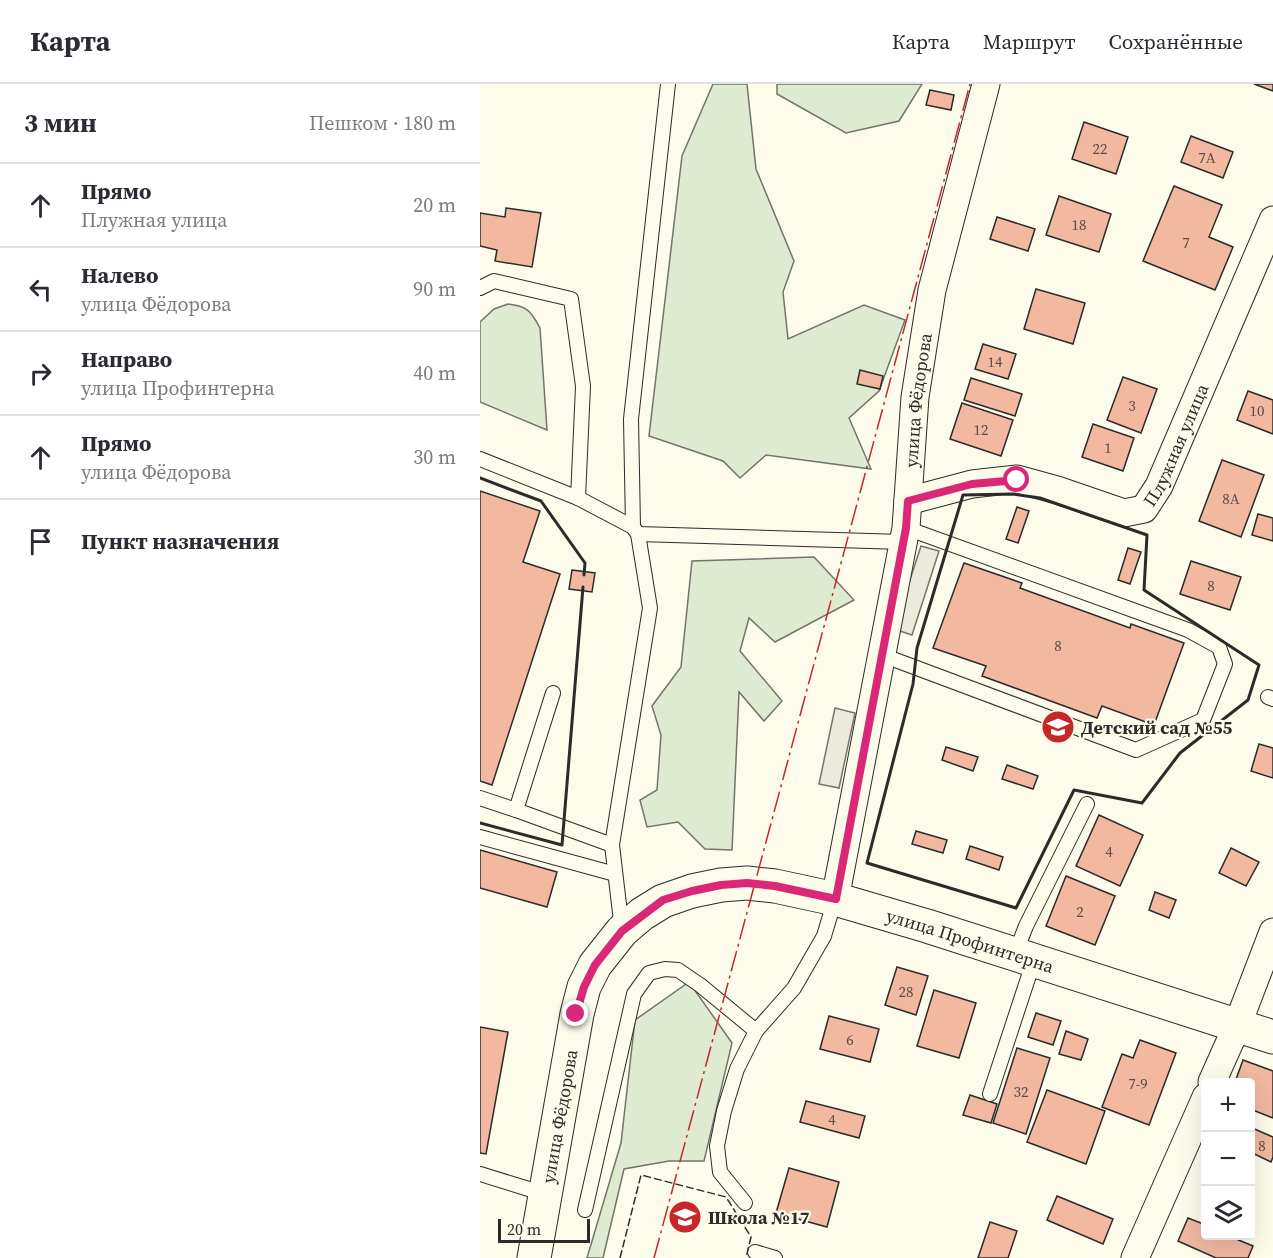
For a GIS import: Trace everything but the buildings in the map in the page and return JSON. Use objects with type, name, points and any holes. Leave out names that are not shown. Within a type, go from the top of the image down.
[{"type":"main road","name":"улица Профинтерна","points":[[663,900],[721,885],[747,883],[775,886],[836,899],[1273,1037]]},
{"type":"main road","name":"улица Фёдорова","points":[[534,1258],[576,1014],[584,987],[595,965],[622,931],[663,900]]},
{"type":"street","name":"улица Фёдорова","points":[[836,899],[904,535],[915,397],[932,290],[986,84]]},
{"type":"street","name":"Плужная улица","points":[[908,501],[972,484],[1017,480],[1057,490],[1124,513],[1144,509],[1159,486],[1273,220]]},
{"type":"street","points":[[1214,1078],[1273,932]]},
{"type":"street","points":[[1135,1258],[1201,1108]]},
{"type":"lane","points":[[622,931],[612,845],[650,608],[635,530],[631,419],[668,84]]},
{"type":"lane","points":[[480,288],[494,281],[571,299],[583,386],[578,498]]},
{"type":"lane","points":[[480,459],[578,498],[635,530],[904,535],[1188,630],[1219,647],[1225,664],[1203,720],[1136,750],[882,655]]},
{"type":"lane","points":[[516,810],[553,693]]},
{"type":"lane","points":[[480,798],[612,845]]},
{"type":"lane","points":[[990,1094],[1024,957],[1026,926],[1087,804]]},
{"type":"lane","points":[[480,837],[615,874]]},
{"type":"lane","points":[[745,1203],[720,1172],[717,1146],[724,1111],[737,1069],[756,1031],[794,988],[824,936],[836,899]]},
{"type":"lane","points":[[585,1210],[634,994],[649,973],[665,969],[678,970],[756,1031]]},
{"type":"lane","points":[[480,1174],[545,1194]]},
{"type":"lane","points":[[755,1252],[775,1258]]},
{"type":"green space","points":[[713,84],[747,84],[756,169],[794,261],[783,292],[788,339],[864,305],[905,320],[879,391],[849,418],[871,469],[766,455],[740,478],[723,461],[649,436],[682,156]]},
{"type":"green space","points":[[777,84],[922,84],[899,121],[846,133],[777,94]]},
{"type":"green space","points":[[508,304],[528,310],[540,328],[547,430],[480,402],[480,322],[494,309]]},
{"type":"green space","points":[[814,557],[854,600],[775,642],[749,618],[740,651],[782,701],[764,721],[739,692],[732,850],[705,849],[678,822],[647,827],[640,800],[657,790],[661,735],[652,706],[681,667],[692,561]]},
{"type":"green space","points":[[689,982],[732,1043],[704,1161],[669,1161],[624,1169],[603,1258],[587,1258],[621,1143],[635,1020]]},
{"type":"shaded area","points":[[921,546],[939,551],[912,635],[894,629]]},
{"type":"shaded area","points":[[835,708],[855,713],[839,788],[819,784]]},
{"type":"fence","points":[[620,1258],[641,1175],[726,1197],[751,1237],[746,1258]]},
{"type":"wall","points":[[480,478],[541,501],[585,563],[584,575]]},
{"type":"wall","points":[[1013,494],[1040,498],[1147,535],[1144,590],[1259,665],[1248,700],[1180,753],[1142,803],[1074,790],[1016,908],[867,863],[913,684],[917,648],[963,495],[1013,494]]},
{"type":"wall","points":[[480,823],[562,845],[583,587]]},
{"type":"power","points":[[654,1258],[970,84]]},
{"type":"place","name":"Детский сад №55","points":[[1058,727]]},
{"type":"place","name":"Школа №17","points":[[685,1217]]},
{"type":"route","points":[[576,1014],[584,987],[595,965],[622,931],[663,900],[721,885],[747,883],[775,886],[836,899],[906,528],[908,501],[972,484],[1017,480]]}]
